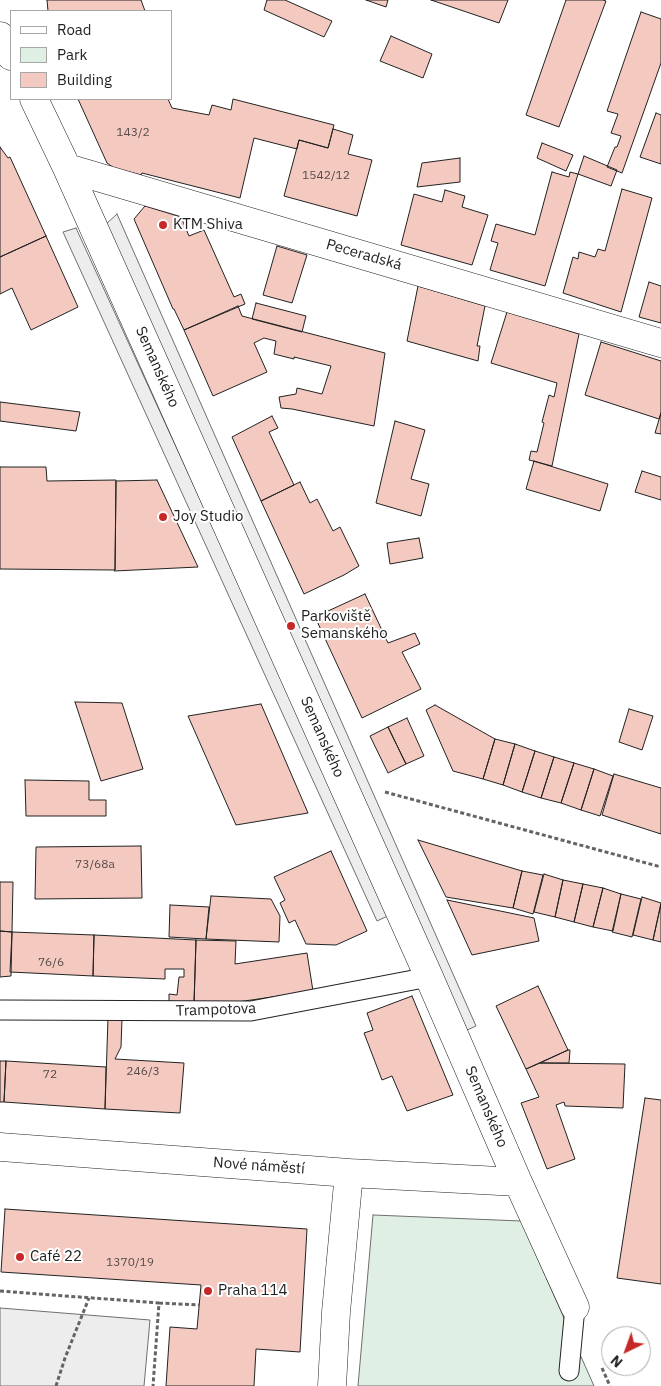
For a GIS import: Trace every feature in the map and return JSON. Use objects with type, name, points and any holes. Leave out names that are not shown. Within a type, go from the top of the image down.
[{"type":"street","points":[[0,36],[10,54]]},
{"type":"street","name":"Semanského","points":[[34,100],[67,168],[575,1307]]},
{"type":"street","name":"Peceradská","points":[[67,168],[661,343]]},
{"type":"street","name":"Nové náměstí","points":[[0,1147],[349,1173],[518,1182]]},
{"type":"street","points":[[332,1386],[336,1312],[349,1173]]},
{"type":"lane","name":"Trampotova","points":[[0,1010],[251,1011],[429,977]]},
{"type":"lane","points":[[569,1371],[575,1307]]},
{"type":"path","points":[[341,780],[661,866]]},
{"type":"path","points":[[0,1291],[199,1305]]},
{"type":"path","points":[[51,1386],[56,1384],[89,1298]]},
{"type":"path","points":[[153,1386],[159,1303]]},
{"type":"green space","points":[[373,1215],[521,1221],[594,1386],[358,1386]]},
{"type":"shaded area","name":"Parkoviště Semanského","points":[[117,214],[476,1026],[463,1032],[104,226]]},
{"type":"shaded area","name":"Parkoviště Semanského","points":[[76,228],[390,915],[377,921],[63,232]]},
{"type":"shaded area","points":[[0,1308],[150,1320],[144,1386],[0,1386]]},
{"type":"building","points":[[47,0],[141,0],[145,10],[48,10]]},
{"type":"building","points":[[267,0],[285,0],[332,21],[324,37],[264,10]]},
{"type":"building","points":[[366,0],[388,0],[386,7]]},
{"type":"building","points":[[431,0],[508,0],[499,23]]},
{"type":"building","points":[[566,0],[606,1],[559,127],[526,115]]},
{"type":"building","points":[[641,12],[661,19],[661,63],[622,173],[607,167],[621,136],[611,133],[618,114],[607,111]]},
{"type":"building","points":[[391,36],[432,54],[423,78],[380,61]]},
{"type":"building","points":[[233,99],[334,125],[328,148],[299,140],[297,149],[254,138],[240,198],[142,173],[141,175],[114,168],[107,163],[78,100],[168,100],[172,108],[209,115],[212,105],[231,110]]},
{"type":"building","points":[[656,113],[661,115],[661,164],[640,157]]},
{"type":"building","points":[[333,129],[353,135],[348,154],[372,160],[357,216],[284,196],[299,140],[328,148]]},
{"type":"building","points":[[542,143],[573,155],[566,171],[537,158]]},
{"type":"building","points":[[0,147],[8,158],[10,157],[46,236],[0,257]]},
{"type":"building","points":[[584,156],[617,170],[611,186],[578,174]]},
{"type":"building","points":[[460,158],[460,182],[417,187],[422,163]]},
{"type":"building","points":[[552,172],[569,177],[570,172],[578,174],[545,286],[490,270],[498,243],[491,241],[496,224],[535,235]]},
{"type":"building","points":[[622,189],[652,198],[621,312],[563,293],[573,257],[578,259],[579,252],[595,257],[598,249],[605,251]]},
{"type":"building","points":[[445,190],[465,196],[462,207],[488,215],[472,265],[401,245],[414,194],[442,202]]},
{"type":"building","points":[[145,206],[181,217],[189,236],[204,230],[234,297],[241,294],[245,304],[184,330],[134,219]]},
{"type":"building","points":[[46,236],[78,307],[31,330],[12,288],[0,294],[0,257]]},
{"type":"building","points":[[277,246],[307,255],[292,303],[263,295]]},
{"type":"building","points":[[649,282],[661,286],[661,323],[639,317]]},
{"type":"building","points":[[418,286],[485,306],[477,346],[480,346],[478,361],[407,341]]},
{"type":"building","points":[[256,303],[306,316],[302,332],[252,319]]},
{"type":"building","points":[[238,306],[242,316],[385,353],[374,426],[281,408],[279,397],[296,394],[297,388],[322,394],[331,366],[274,354],[276,341],[264,338],[254,343],[267,372],[213,396],[184,330]]},
{"type":"building","points":[[507,312],[579,334],[552,466],[529,460],[531,451],[537,452],[549,395],[554,397],[557,383],[491,363]]},
{"type":"building","points":[[601,342],[661,361],[661,413],[659,419],[585,395]]},
{"type":"building","points":[[0,402],[80,412],[76,431],[0,421]]},
{"type":"building","points":[[661,413],[661,434],[655,433]]},
{"type":"building","points":[[272,416],[278,428],[269,432],[294,485],[261,501],[232,437]]},
{"type":"building","points":[[395,421],[425,430],[411,479],[429,484],[421,516],[376,503]]},
{"type":"building","points":[[534,461],[608,484],[600,511],[526,489]]},
{"type":"building","points":[[0,467],[46,467],[47,481],[116,480],[115,570],[0,569]]},
{"type":"building","points":[[642,471],[661,477],[661,500],[635,492]]},
{"type":"building","points":[[157,480],[198,567],[114,571],[116,481]]},
{"type":"building","points":[[300,482],[310,503],[317,499],[333,531],[340,527],[359,566],[304,594],[261,501]]},
{"type":"building","points":[[419,538],[423,558],[390,564],[387,543]]},
{"type":"building","points":[[365,594],[388,643],[415,633],[420,644],[402,652],[421,689],[362,718],[315,617]]},
{"type":"building","points":[[75,702],[122,703],[143,769],[101,781]]},
{"type":"building","points":[[261,704],[308,813],[236,825],[188,716]]},
{"type":"building","points":[[435,705],[495,739],[483,779],[453,771],[426,710]]},
{"type":"building","points":[[629,709],[653,716],[642,750],[619,742]]},
{"type":"building","points":[[407,718],[424,756],[406,764],[388,727]]},
{"type":"building","points":[[388,727],[406,764],[388,773],[370,736]]},
{"type":"building","points":[[495,739],[515,744],[503,785],[483,779]]},
{"type":"building","points":[[515,744],[535,751],[522,792],[503,785]]},
{"type":"building","points":[[535,751],[554,757],[541,798],[522,792]]},
{"type":"building","points":[[554,757],[574,763],[561,803],[541,798]]},
{"type":"building","points":[[574,763],[594,769],[581,810],[561,803]]},
{"type":"building","points":[[594,769],[613,776],[600,816],[581,810]]},
{"type":"building","points":[[614,774],[661,788],[661,834],[602,815]]},
{"type":"building","points":[[25,780],[89,781],[89,800],[106,800],[106,816],[26,816]]},
{"type":"building","points":[[418,840],[522,871],[513,908],[446,897]]},
{"type":"building","points":[[141,846],[142,898],[35,899],[36,847]]},
{"type":"building","points":[[331,851],[367,931],[336,945],[306,944],[295,920],[289,923],[280,903],[285,900],[274,877]]},
{"type":"building","points":[[522,871],[543,875],[533,914],[513,908]]},
{"type":"building","points":[[544,874],[563,880],[555,917],[534,912]]},
{"type":"building","points":[[563,880],[583,884],[574,922],[555,917]]},
{"type":"building","points":[[0,882],[13,882],[12,932],[0,931]]},
{"type":"building","points":[[583,884],[603,888],[593,927],[574,922]]},
{"type":"building","points":[[603,888],[621,894],[613,931],[593,927]]},
{"type":"building","points":[[621,894],[641,899],[632,937],[612,932]]},
{"type":"building","points":[[211,896],[271,899],[280,916],[279,942],[206,939]]},
{"type":"building","points":[[642,897],[661,903],[653,940],[633,935]]},
{"type":"building","points":[[447,900],[534,918],[539,941],[472,955]]},
{"type":"building","points":[[661,904],[661,942],[653,940]]},
{"type":"building","points":[[170,905],[209,907],[206,939],[169,937]]},
{"type":"building","points":[[0,931],[12,932],[11,976],[0,977]]},
{"type":"building","points":[[12,932],[94,935],[93,976],[10,972]]},
{"type":"building","points":[[94,935],[196,940],[194,1004],[169,1002],[169,994],[177,995],[179,977],[184,977],[184,969],[165,969],[165,979],[93,976]]},
{"type":"building","points":[[196,940],[236,941],[235,964],[307,953],[313,991],[224,1004],[194,1004]]},
{"type":"building","points":[[538,986],[568,1050],[526,1069],[496,1006]]},
{"type":"building","points":[[412,996],[453,1095],[407,1111],[392,1076],[382,1080],[364,1033],[373,1030],[367,1013]]},
{"type":"building","points":[[108,1018],[122,1019],[121,1047],[115,1059],[184,1063],[180,1113],[105,1109]]},
{"type":"building","points":[[570,1050],[569,1063],[540,1063]]},
{"type":"building","points":[[0,1061],[6,1061],[4,1102],[0,1102]]},
{"type":"building","points":[[6,1061],[106,1067],[105,1109],[4,1102]]},
{"type":"building","points":[[540,1063],[625,1064],[623,1108],[565,1106],[564,1102],[556,1105],[575,1159],[547,1169],[521,1103],[539,1097],[526,1069]]},
{"type":"building","points":[[645,1098],[661,1100],[661,1284],[617,1278]]},
{"type":"building","points":[[5,1209],[307,1229],[300,1352],[256,1349],[254,1386],[166,1386],[170,1327],[197,1329],[201,1285],[1,1272]]},
{"type":"place","name":"KTM Shiva","points":[[163,225]]},
{"type":"place","name":"Joy Studio","points":[[163,517]]},
{"type":"place","name":"Parkoviště Semanského","points":[[291,626]]},
{"type":"place","name":"Café 22","points":[[20,1257]]},
{"type":"place","name":"Praha 114","points":[[208,1291]]}]
